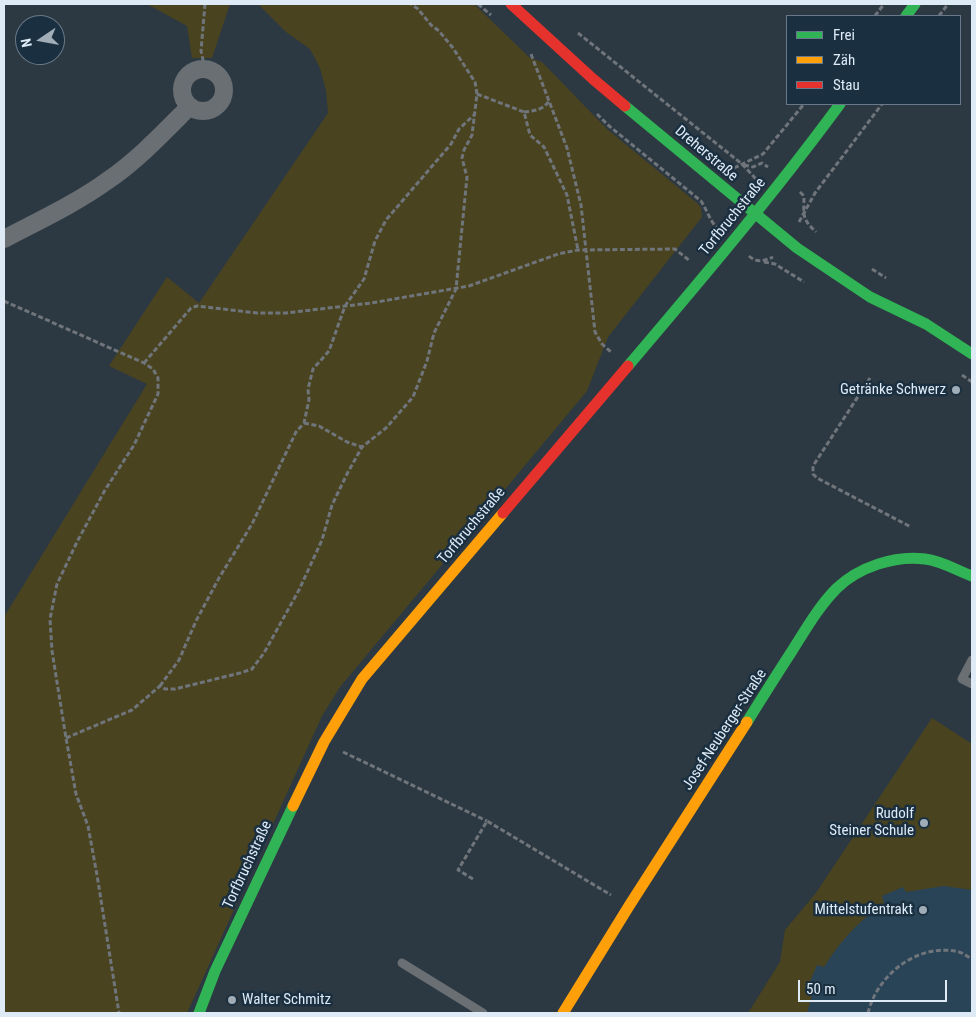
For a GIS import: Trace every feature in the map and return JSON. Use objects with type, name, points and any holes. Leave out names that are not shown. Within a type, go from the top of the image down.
[{"type":"main road","name":"Dreherstraße","points":[[512,4],[593,79],[797,248],[870,297],[926,324],[972,354]]},
{"type":"main road","points":[[907,15],[915,4]]},
{"type":"main road","name":"Torfbruchstraße","points":[[199,1013],[215,971],[324,742],[362,680],[706,274],[788,174],[839,105]]},
{"type":"main road","name":"Josef-Neuberger-Straße","points":[[563,1013],[817,612],[838,587],[864,570],[878,564],[913,558],[931,560],[948,565],[972,576]]},
{"type":"street","points":[[205,69],[218,75],[224,88],[223,95],[216,106],[210,109],[196,110],[190,106],[183,95],[184,82],[192,72],[205,69]]},
{"type":"street","points":[[4,239],[72,203],[108,181],[149,148],[190,106]]},
{"type":"lane","points":[[972,660],[962,678],[972,684]]},
{"type":"lane","points":[[402,963],[483,1013]]},
{"type":"path","points":[[205,4],[201,51],[205,69]]},
{"type":"path","points":[[160,686],[165,689],[175,689],[240,674],[252,669],[264,653],[299,590],[322,540],[332,505],[346,474],[362,447],[386,428],[412,398],[428,362],[434,333],[456,289],[467,177],[462,158],[472,135],[478,94],[475,82],[453,48],[440,31],[431,25],[418,9],[410,4]]},
{"type":"path","points":[[876,15],[884,4]]},
{"type":"path","points":[[940,15],[948,4]]},
{"type":"path","name":"Dreherstraße","points":[[574,31],[742,164],[753,167],[762,163]]},
{"type":"path","points":[[531,53],[567,148],[581,205],[595,332],[602,344],[627,366]]},
{"type":"path","points":[[478,94],[524,112],[539,110],[545,107],[549,101]]},
{"type":"path","name":"Torfbruchstraße","points":[[732,169],[763,154],[803,105]]},
{"type":"path","points":[[804,214],[815,193],[881,105]]},
{"type":"path","points":[[667,112],[671,107]]},
{"type":"path","points":[[524,112],[530,135],[544,147],[567,195],[578,250]]},
{"type":"path","points":[[66,738],[132,710],[160,686],[179,660],[196,621],[252,524],[296,432],[304,423],[309,400],[308,389],[313,369],[328,351],[344,306],[364,279],[375,241],[386,220],[451,144],[459,129],[472,119],[476,113]]},
{"type":"path","points":[[804,196],[806,222],[818,233]]},
{"type":"path","points":[[708,200],[708,212]]},
{"type":"path","points":[[144,362],[191,308],[197,306],[286,313],[344,306],[469,286],[558,254],[578,250],[675,249],[706,274]]},
{"type":"path","points":[[752,259],[763,261],[773,257]]},
{"type":"path","points":[[4,300],[144,362],[153,370],[158,378],[158,394],[134,445],[105,490],[57,584],[50,619],[52,651],[66,738],[76,794],[88,826],[98,875],[120,1013]]},
{"type":"path","points":[[870,378],[813,466],[813,474],[817,478],[911,527]]},
{"type":"path","points":[[304,423],[319,426],[348,442],[362,447]]},
{"type":"path","points":[[324,742],[487,821],[629,906]]},
{"type":"path","points":[[473,879],[458,870],[487,821]]},
{"type":"path","points":[[868,1013],[870,1004],[883,981],[901,964],[920,953],[937,949],[960,952],[972,959]]},
{"type":"shaded area","points":[[147,4],[230,4],[212,58],[192,58],[187,26]]},
{"type":"shaded area","points":[[258,4],[474,4],[530,58],[542,62],[607,129],[697,203],[701,208],[702,217],[608,337],[587,391],[340,687],[322,716],[187,1013],[4,1013],[4,617],[147,384],[109,366],[167,277],[199,303],[328,113],[326,90],[320,68],[310,49],[286,32]]},
{"type":"shaded area","points":[[932,718],[972,744],[972,890],[944,886],[906,892],[903,887],[882,896],[884,903],[851,932],[824,967],[817,965],[809,984],[814,988],[807,1013],[748,1013],[780,962],[785,930],[816,893]]},
{"type":"shaded area","name":"Rudolf Steiner Schule","points":[[972,757],[972,1013],[754,1013]]},
{"type":"traffic: fast","points":[[907,15],[915,4]]},
{"type":"traffic: fast","points":[[628,366],[763,204],[839,105]]},
{"type":"traffic: fast","points":[[625,106],[797,248],[870,297],[926,324],[972,354]]},
{"type":"traffic: fast","points":[[747,722],[830,595],[856,574],[878,564],[914,558],[937,562],[972,576]]},
{"type":"traffic: fast","points":[[199,1013],[215,971],[293,806]]},
{"type":"traffic: slow","points":[[293,806],[324,742],[362,679],[503,513]]},
{"type":"traffic: slow","points":[[563,1013],[747,722]]},
{"type":"traffic: jam","points":[[511,4],[625,106]]},
{"type":"traffic: jam","points":[[503,513],[628,366]]},
{"type":"place","name":"Getränke Schwerz","points":[[956,390]]},
{"type":"place","name":"Rudolf Steiner Schule","points":[[924,823]]},
{"type":"place","name":"Mittelstufentrakt","points":[[923,910]]},
{"type":"place","name":"Walter Schmitz","points":[[232,1000]]}]
